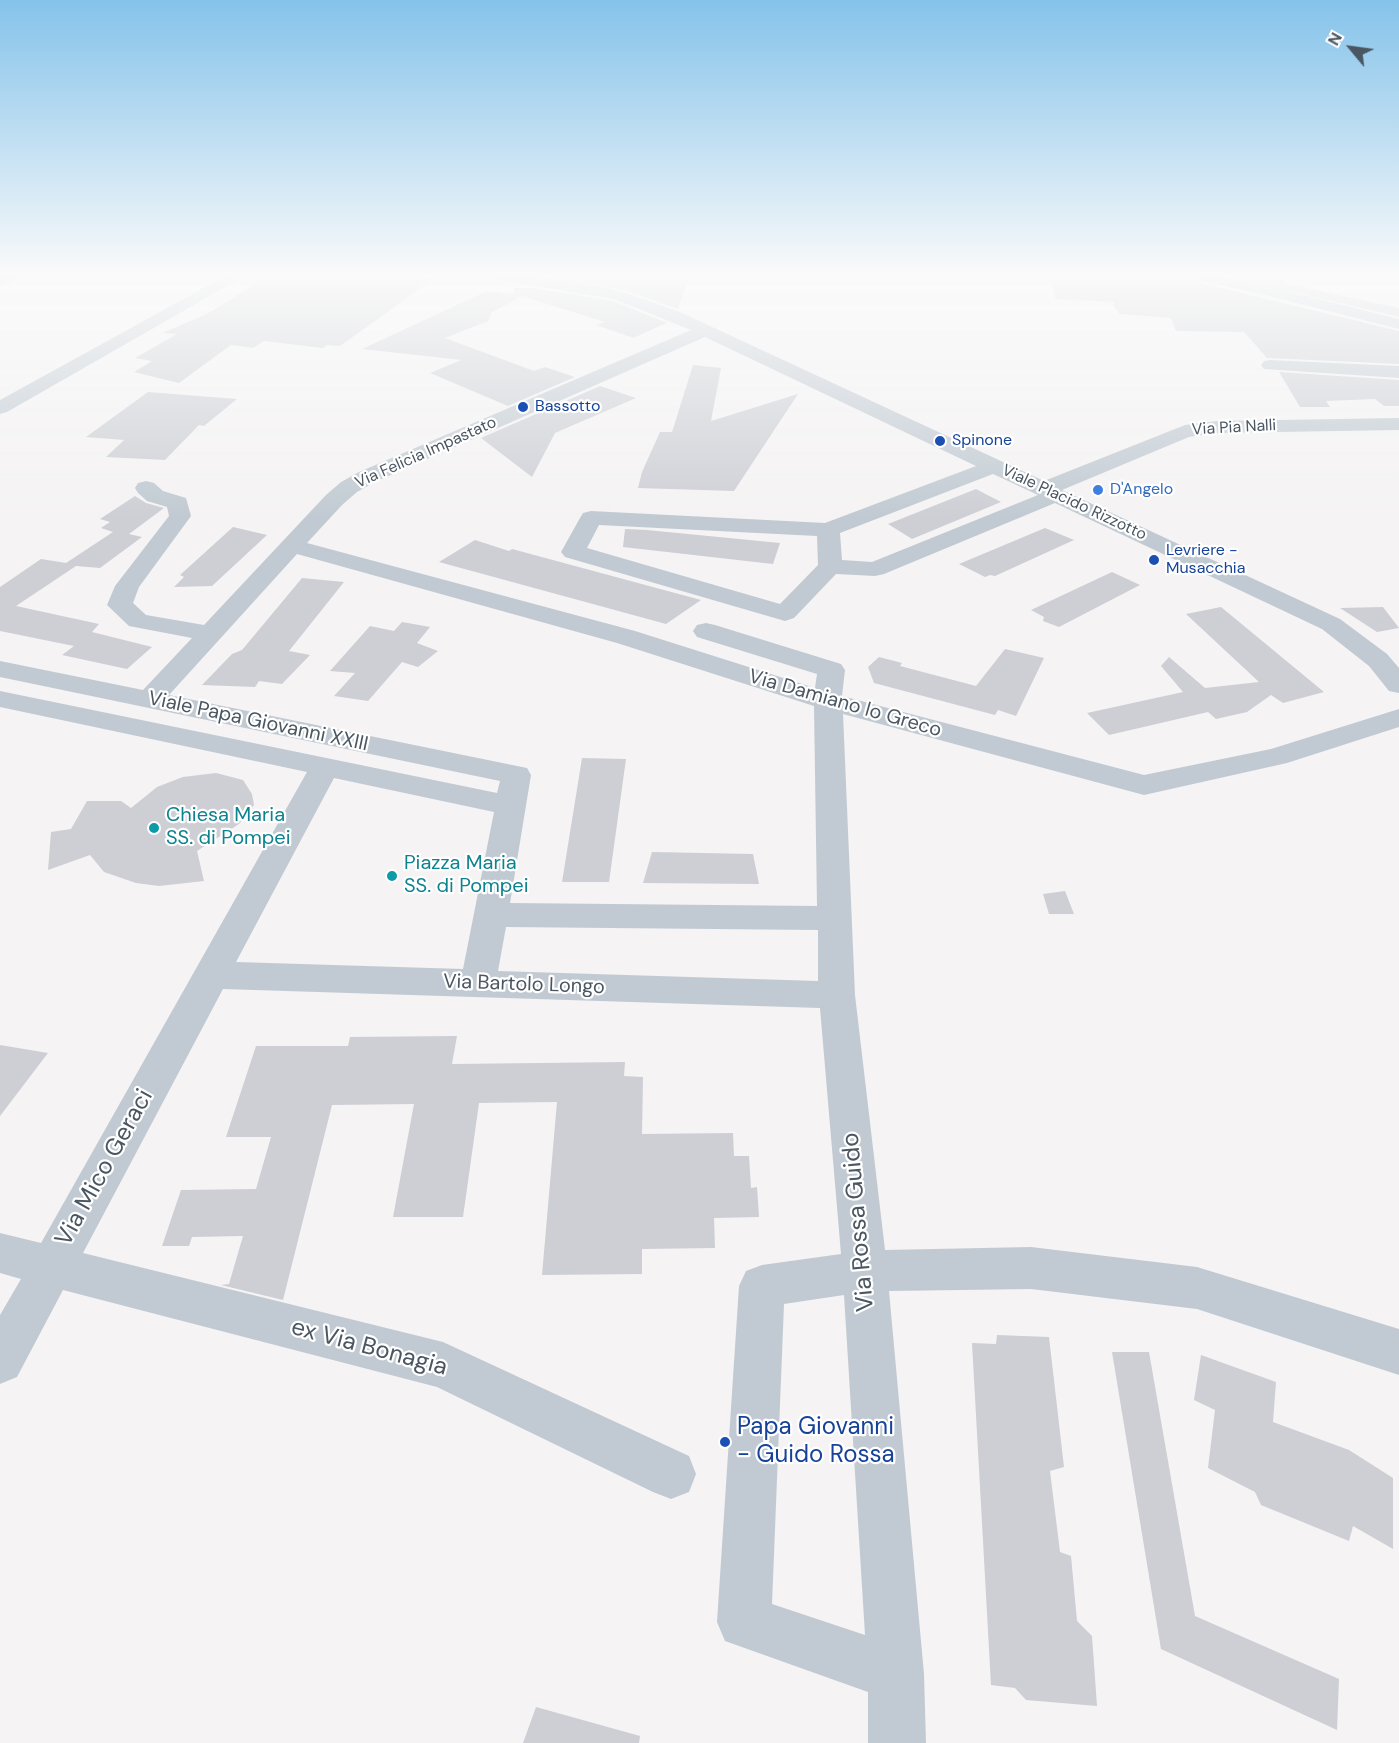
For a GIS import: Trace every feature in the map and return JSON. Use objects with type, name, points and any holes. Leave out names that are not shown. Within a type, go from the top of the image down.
[{"type":"street","points":[[0,408],[94,355]]},
{"type":"street","name":"Via Felicia Impastato","points":[[149,700],[334,500],[367,477],[648,355]]},
{"type":"street","name":"Viale Placido Rizzotto","points":[[756,355],[1330,624],[1378,660],[1399,685]]},
{"type":"street","points":[[1270,365],[1399,372]]},
{"type":"street","name":"Via Pia Nalli","points":[[830,566],[875,569],[1185,431],[1226,427],[1399,424]]},
{"type":"street","points":[[828,530],[830,566],[785,613],[573,552],[591,518],[828,530],[994,466]]},
{"type":"street","points":[[146,488],[155,496],[178,503],[180,516],[128,586],[120,605],[138,621],[212,634]]},
{"type":"street","name":"Via Damiano lo Greco","points":[[293,546],[626,637],[828,701],[1188,797],[1275,782],[1277,758],[1399,718]]},
{"type":"street","name":"Via Rossa Guido","points":[[705,631],[831,670],[828,701],[837,995],[865,1271],[896,1674],[897,1743]]},
{"type":"street","name":"Viale Papa Giovanni XXIII","points":[[0,669],[149,700],[513,790]]},
{"type":"street","name":"Viale Papa Giovanni XXIII","points":[[0,699],[325,767],[513,790]]},
{"type":"street","name":"Via Mico Geraci","points":[[0,1360],[325,767]]},
{"type":"street","points":[[478,984],[513,790]]},
{"type":"street","points":[[490,915],[835,918]]},
{"type":"street","name":"Via Bartolo Longo","points":[[211,975],[837,995]]},
{"type":"street","name":"ex Via Bonagia","points":[[0,1253],[443,1365],[671,1474]]},
{"type":"street","points":[[896,1674],[744,1622],[762,1286],[865,1271],[1031,1268],[1197,1288],[1399,1352]]},
{"type":"building","points":[[140,355],[217,355],[179,383],[134,372],[152,361],[135,358]]},
{"type":"building","points":[[419,355],[492,355],[534,371],[545,367],[575,377],[508,406],[430,373],[461,360]]},
{"type":"building","points":[[1265,355],[1399,355],[1399,364],[1267,358]]},
{"type":"building","points":[[693,365],[721,368],[711,421],[798,394],[734,491],[638,488],[642,472],[660,432],[672,432]]},
{"type":"building","points":[[1279,372],[1399,380],[1399,406],[1384,406],[1375,399],[1326,401],[1330,407],[1300,407]]},
{"type":"building","points":[[600,386],[636,398],[555,433],[532,477],[481,438]]},
{"type":"building","points":[[148,392],[237,399],[204,426],[199,425],[165,460],[106,457],[124,440],[86,437]]},
{"type":"building","points":[[976,489],[1001,502],[912,539],[888,524]]},
{"type":"building","points":[[135,496],[146,503],[164,508],[129,534],[142,537],[100,568],[76,566],[16,606],[99,624],[92,632],[152,647],[127,669],[62,655],[74,646],[0,631],[0,587],[41,559],[66,563],[113,532],[101,528],[110,522],[100,519]]},
{"type":"building","points":[[233,527],[267,535],[212,586],[174,587],[184,577],[180,575]]},
{"type":"building","points":[[1045,528],[1074,540],[995,576],[985,577],[959,564]]},
{"type":"building","points":[[625,529],[780,543],[773,564],[623,547]]},
{"type":"building","points":[[475,540],[509,551],[512,549],[701,600],[666,624],[439,562]]},
{"type":"building","points":[[1112,572],[1140,585],[1059,627],[1043,621],[1044,617],[1031,610]]},
{"type":"building","points":[[302,578],[344,582],[289,651],[310,655],[282,684],[259,681],[255,687],[202,685],[232,654],[242,650]]},
{"type":"building","points":[[1221,607],[1324,692],[1283,703],[1271,695],[1247,712],[1216,719],[1208,712],[1109,735],[1087,713],[1183,692],[1161,666],[1169,657],[1205,688],[1259,682],[1186,614]]},
{"type":"building","points":[[1383,607],[1399,628],[1377,632],[1340,608]]},
{"type":"building","points":[[402,622],[430,627],[417,643],[438,651],[418,667],[402,662],[368,701],[334,696],[355,673],[330,671],[370,626],[394,631]]},
{"type":"building","points":[[1005,649],[1044,658],[1016,716],[998,710],[995,715],[874,683],[868,667],[879,657],[902,663],[900,666],[976,686]]},
{"type":"building","points":[[582,758],[626,759],[609,882],[562,882]]},
{"type":"building","name":"Chiesa Maria SS. di Pompei","points":[[216,773],[243,780],[252,794],[254,805],[239,824],[197,851],[204,881],[159,886],[136,883],[104,872],[90,855],[48,870],[51,832],[71,829],[87,801],[121,801],[131,808],[157,787],[183,777]]},
{"type":"building","points":[[652,852],[753,854],[759,884],[643,883]]},
{"type":"building","points":[[1065,891],[1074,914],[1049,914],[1043,894]]},
{"type":"building","points":[[457,1036],[452,1064],[625,1062],[624,1076],[643,1077],[642,1134],[733,1133],[734,1156],[749,1156],[751,1188],[757,1187],[759,1217],[714,1218],[715,1248],[642,1249],[642,1274],[542,1275],[557,1102],[479,1103],[463,1217],[393,1217],[414,1104],[332,1105],[283,1300],[221,1285],[229,1284],[243,1236],[192,1237],[189,1246],[162,1246],[181,1190],[256,1189],[271,1137],[226,1137],[256,1046],[348,1046],[350,1037]]},
{"type":"building","points":[[0,1045],[48,1053],[0,1116]]},
{"type":"building","points":[[997,1335],[1049,1337],[1064,1467],[1050,1471],[1060,1552],[1071,1556],[1077,1621],[1092,1636],[1097,1706],[1026,1700],[1015,1688],[991,1685],[972,1343],[996,1344]]},
{"type":"building","points":[[1112,1352],[1149,1352],[1195,1616],[1339,1679],[1337,1730],[1161,1649]]},
{"type":"building","points":[[1201,1355],[1276,1382],[1273,1422],[1349,1450],[1393,1478],[1393,1549],[1353,1526],[1349,1541],[1261,1505],[1255,1492],[1208,1468],[1215,1410],[1194,1400]]},
{"type":"building","points":[[536,1707],[640,1736],[639,1743],[523,1743]]},
{"type":"place","name":"Bassotto","points":[[523,407]]},
{"type":"place","name":"Spinone","points":[[940,441]]},
{"type":"place","name":"D'Angelo","points":[[1098,490]]},
{"type":"place","name":"Levriere - Musacchia","points":[[1154,560]]},
{"type":"place","name":"Chiesa Maria SS. di Pompei","points":[[154,828]]},
{"type":"place","name":"Piazza Maria SS. di Pompei","points":[[392,876]]},
{"type":"place","name":"Papa Giovanni - Guido Rossa","points":[[725,1442]]}]
